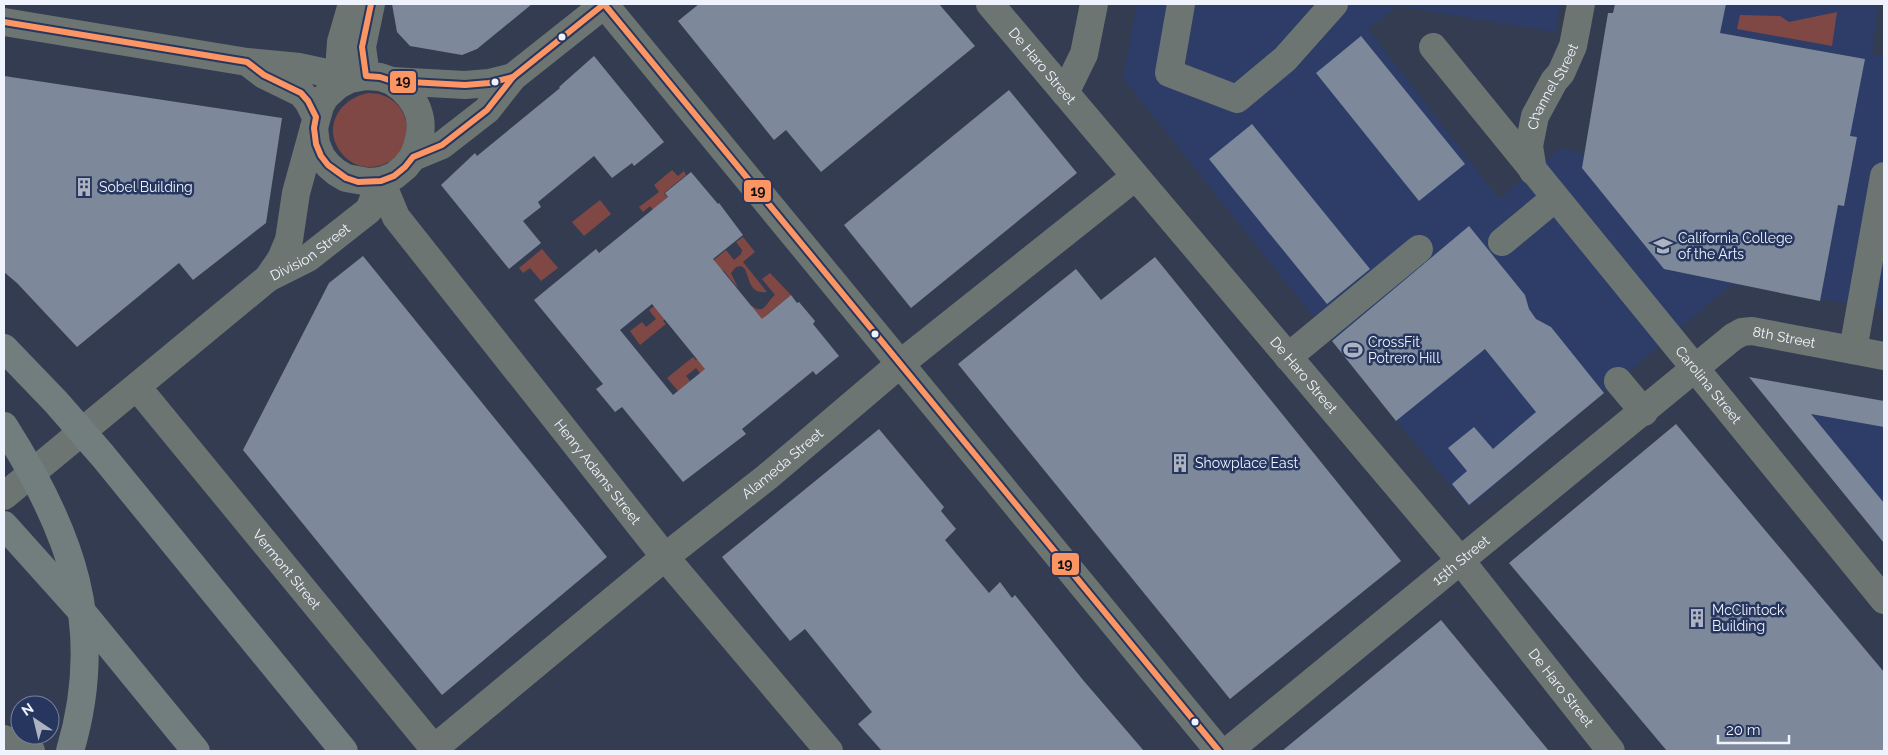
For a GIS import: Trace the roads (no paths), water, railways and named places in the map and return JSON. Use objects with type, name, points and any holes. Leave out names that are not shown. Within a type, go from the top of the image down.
[{"type":"highway","points":[[4,348],[56,402],[103,456],[344,751]]},
{"type":"highway","points":[[4,426],[27,463],[50,507],[65,542],[76,577],[82,606],[85,663],[83,693],[78,726],[70,751]]},
{"type":"highway","points":[[4,525],[88,619],[196,751]]},
{"type":"street","points":[[338,85],[341,42],[352,4]]},
{"type":"street","points":[[247,62],[264,75],[301,93],[308,101],[315,123],[316,144],[321,156],[336,172],[358,182],[381,181],[394,176],[405,167],[413,156],[421,133],[417,109],[411,98],[402,88],[379,79],[362,47],[372,4]]},
{"type":"street","points":[[413,156],[442,145],[487,110],[513,77],[604,4],[1219,751]]},
{"type":"street","name":"De Haro Street","points":[[990,4],[1134,177],[1461,561],[1611,751]]},
{"type":"street","points":[[1065,92],[1084,54],[1094,4]]},
{"type":"street","points":[[1181,4],[1169,73],[1237,99],[1285,59],[1334,4]]},
{"type":"street","name":"Channel Street","points":[[1533,171],[1529,146],[1535,116],[1561,72],[1573,46],[1581,4]]},
{"type":"street","points":[[4,22],[247,62],[299,67],[322,72],[338,85]]},
{"type":"street","points":[[299,67],[326,56],[341,42]]},
{"type":"street","name":"Carolina Street","points":[[1433,47],[1884,600]]},
{"type":"street","points":[[268,278],[281,259],[289,240],[296,193],[315,123],[325,97],[338,85],[350,79],[379,79],[465,86],[513,77]]},
{"type":"street","points":[[1853,350],[1884,176]]},
{"type":"street","name":"Alameda Street","points":[[434,750],[666,557],[767,477],[900,364],[1099,203],[1134,177]]},
{"type":"street","name":"Henry Adams Street","points":[[381,181],[396,217],[666,557],[830,751]]},
{"type":"street","name":"Division Street","points":[[4,496],[268,278],[308,258],[369,210],[381,181]]},
{"type":"street","points":[[1502,242],[1555,198]]},
{"type":"street","points":[[351,224],[375,217],[396,217]]},
{"type":"street","points":[[1288,357],[1419,249]]},
{"type":"street","name":"8th Street","points":[[1695,369],[1733,337],[1742,332],[1752,331],[1884,356]]},
{"type":"street","name":"15th Street","points":[[1228,751],[1695,369]]},
{"type":"street","points":[[1618,381],[1644,412]]},
{"type":"street","name":"Vermont Street","points":[[137,387],[434,750]]},
{"type":"street","points":[[4,739],[31,751]]},
{"type":"place","name":"Sobel Building","points":[[84,187]]},
{"type":"place","name":"California College of the Arts","points":[[1663,246]]},
{"type":"place","name":"CrossFit Potrero Hill","points":[[1353,350]]},
{"type":"place","name":"Showplace East","points":[[1180,463]]},
{"type":"place","name":"McClintock Building","points":[[1697,618]]}]
